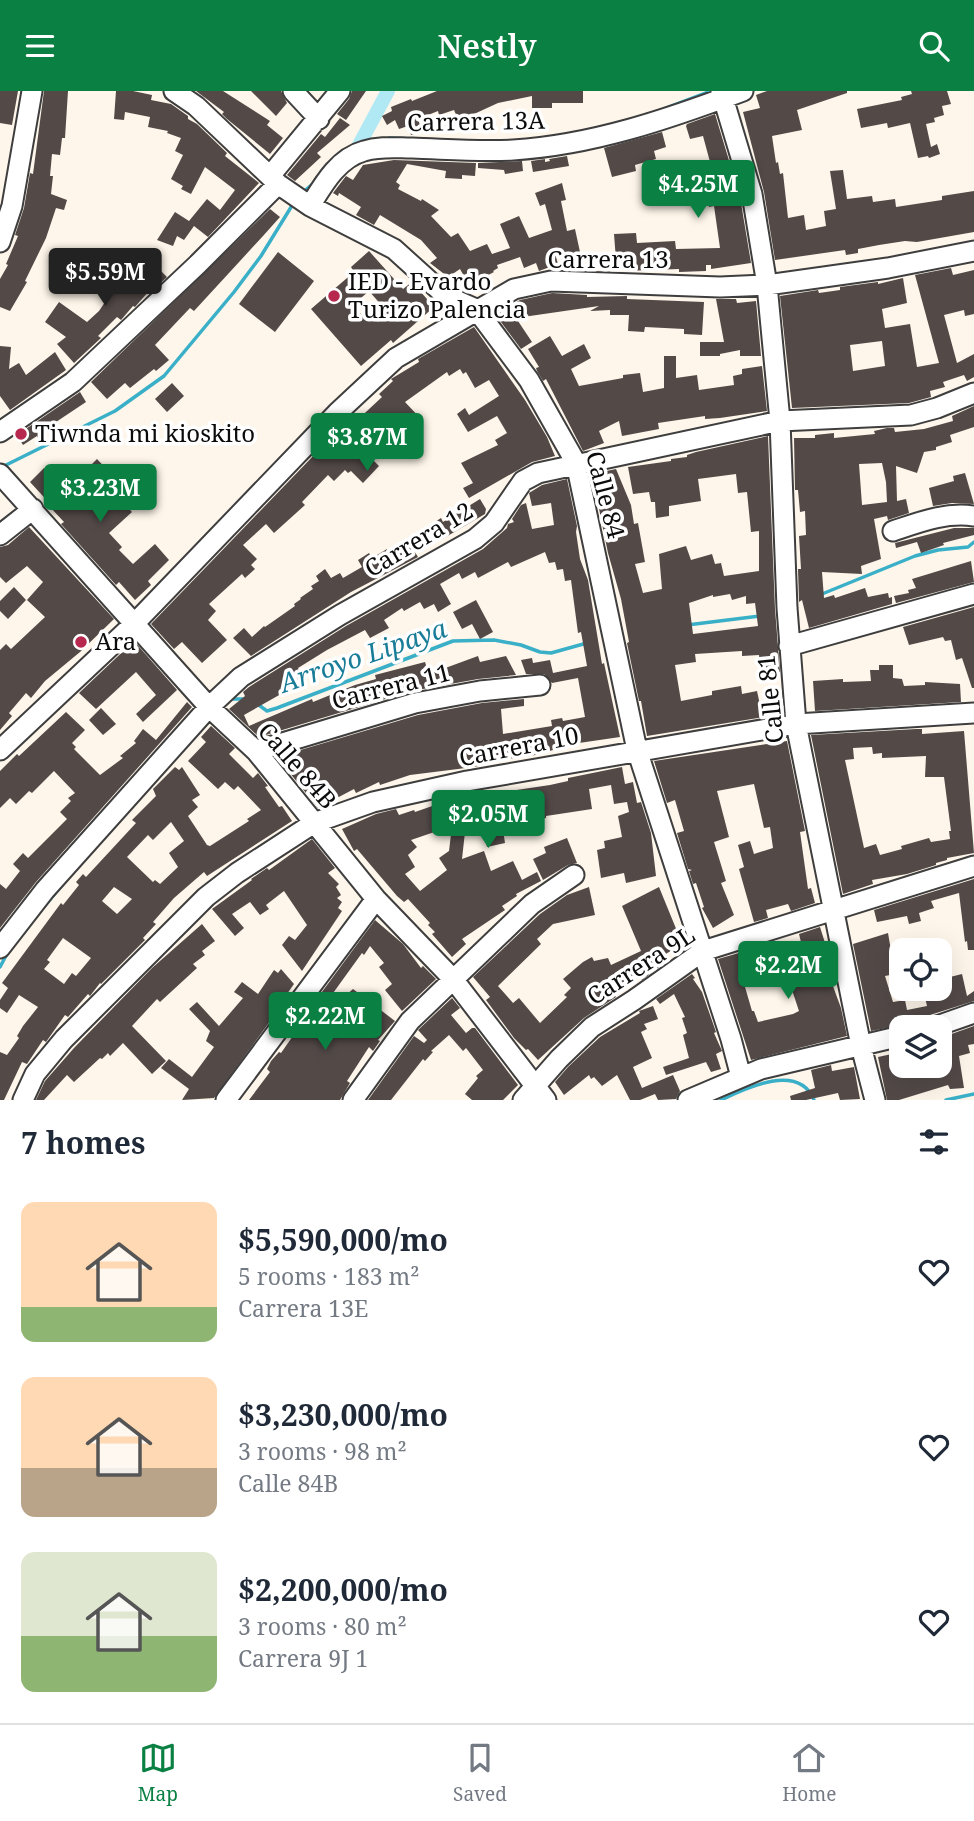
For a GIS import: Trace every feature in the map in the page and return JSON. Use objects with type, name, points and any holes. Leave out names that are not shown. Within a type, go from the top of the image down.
[{"type":"street","points":[[0,242],[12,206],[32,91]]},
{"type":"street","name":"Calle 84","points":[[174,91],[196,106],[290,193],[394,249],[446,296],[476,309],[529,380],[576,463],[637,750],[741,1077]]},
{"type":"street","points":[[293,91],[319,119]]},
{"type":"street","points":[[0,432],[73,382],[198,264],[290,193],[319,119],[340,91]]},
{"type":"street","name":"Carrera 13A","points":[[290,193],[334,172],[362,151],[384,148],[511,150],[556,145],[616,135],[722,95],[743,91]]},
{"type":"street","name":"Calle 81","points":[[722,95],[752,194],[767,285],[780,421],[787,612],[796,724],[861,1046],[875,1100]]},
{"type":"street","name":"Carrera 13","points":[[0,750],[134,624],[337,412],[396,358],[514,289],[551,281],[720,287],[767,285],[888,268],[974,251]]},
{"type":"street","name":"Carrera 12","points":[[0,948],[45,890],[241,677],[340,615],[475,539],[495,523],[523,481],[538,473],[576,463],[780,421],[911,415],[974,393]]},
{"type":"street","name":"Calle 84B","points":[[3,476],[213,710],[256,751],[376,899],[453,979],[535,1095]]},
{"type":"street","points":[[0,535],[33,509]]},
{"type":"street","points":[[893,531],[931,518],[958,514],[974,516]]},
{"type":"street","points":[[789,646],[974,594]]},
{"type":"street","name":"Carrera 11","points":[[256,751],[415,702],[480,691],[540,685]]},
{"type":"street","name":"Carrera 10","points":[[23,1100],[35,1074],[64,1039],[206,897],[237,873],[314,823],[373,802],[467,781],[637,750],[796,724],[974,713]]},
{"type":"street","name":"Carrera 9L","points":[[535,1095],[559,1059],[592,1027],[703,951],[974,866]]},
{"type":"street","points":[[353,1100],[410,1021],[532,904],[574,875]]},
{"type":"street","points":[[226,1100],[376,899]]},
{"type":"street","points":[[952,1021],[974,1013]]},
{"type":"street","points":[[688,1100],[761,1069],[889,1039]]},
{"type":"building","points":[[0,91],[18,91],[12,125],[0,123]]},
{"type":"building","points":[[44,91],[68,91],[65,138],[62,138],[60,155],[52,154],[50,176],[53,176],[51,194],[67,200],[64,210],[56,208],[46,238],[25,281],[27,282],[10,311],[0,307],[0,279],[18,236],[15,235],[24,208],[30,173],[33,174]]},
{"type":"building","points":[[116,91],[152,95],[151,100],[171,104],[197,124],[227,153],[225,156],[259,183],[208,237],[194,226],[184,240],[177,236],[173,246],[157,240],[175,212],[189,221],[207,199],[220,210],[235,190],[205,167],[191,194],[181,189],[183,186],[171,179],[183,155],[175,151],[181,138],[167,133],[168,131],[148,127],[150,117],[125,112],[124,120],[114,119]]},
{"type":"building","points":[[196,91],[223,91],[270,121],[267,125],[283,138],[270,154],[227,119],[222,114],[224,112]]},
{"type":"building","points":[[251,91],[281,91],[287,103],[276,116]]},
{"type":"building","points":[[352,91],[366,91],[346,120],[337,114]]},
{"type":"building","points":[[437,91],[583,91],[583,103],[552,103],[552,108],[532,108],[532,96],[498,103],[460,124],[454,110],[439,115],[438,111],[418,119],[422,132],[411,135],[408,126],[399,129],[395,120],[387,125],[382,116],[392,111],[391,107]]},
{"type":"building","points":[[767,91],[847,91],[797,110],[802,130],[772,136],[776,163],[778,162],[780,174],[783,173],[788,218],[804,215],[806,230],[826,226],[824,211],[836,209],[830,171],[843,170],[847,199],[872,196],[873,202],[895,199],[896,207],[942,200],[942,196],[974,191],[974,232],[917,242],[879,245],[858,249],[858,253],[846,255],[845,250],[775,260],[764,192],[743,112],[760,108],[756,95]]},
{"type":"building","points":[[911,91],[947,91],[951,104],[942,106],[944,115],[934,118],[935,122],[926,124],[931,147],[937,144],[940,154],[929,158],[918,158],[910,123],[888,128],[887,123],[861,128],[857,109],[902,100],[901,97],[912,94]]},
{"type":"building","points":[[715,114],[740,197],[751,263],[711,269],[711,265],[706,265],[706,271],[624,271],[623,259],[616,260],[614,234],[636,233],[637,243],[675,241],[676,249],[720,248],[714,206],[709,207],[707,196],[713,195],[711,188],[715,186],[703,136],[690,139],[686,126]]},
{"type":"building","points":[[340,118],[350,125],[317,153],[321,157],[295,181],[287,175],[321,134],[325,137]]},
{"type":"building","points":[[662,132],[666,147],[654,151],[656,159],[635,165],[636,171],[612,177],[604,148]]},
{"type":"building","points":[[567,156],[569,166],[533,172],[531,161],[545,159],[545,162]]},
{"type":"building","points":[[394,160],[476,163],[475,176],[462,175],[462,179],[445,178],[446,171],[407,164],[396,182],[400,185],[398,189],[439,210],[431,216],[451,237],[458,233],[470,251],[487,244],[492,254],[510,248],[500,224],[519,216],[529,238],[552,230],[545,204],[540,206],[535,193],[562,183],[566,200],[561,201],[567,231],[575,229],[580,252],[556,257],[558,264],[539,271],[536,263],[524,268],[520,257],[497,265],[498,268],[494,272],[469,285],[460,269],[448,277],[430,263],[437,258],[421,240],[380,215],[374,225],[356,215],[361,207],[339,193],[338,196],[333,193],[346,176],[353,180],[363,165]]},
{"type":"building","points":[[522,161],[523,171],[505,174],[504,170],[478,168],[478,163]]},
{"type":"building","points":[[270,209],[280,217],[194,311],[190,308],[155,345],[169,360],[130,388],[125,383],[107,399],[91,382]]},
{"type":"building","points":[[369,251],[403,289],[412,282],[434,307],[393,343],[391,340],[361,366],[311,309],[354,272],[351,267]],"holes":[[[369,291],[383,307],[367,321],[353,305]]]},
{"type":"building","points":[[278,252],[314,281],[275,332],[239,304]]},
{"type":"building","points":[[132,255],[155,269],[157,267],[167,277],[121,320],[117,317],[98,336],[101,338],[74,363],[57,344],[66,337],[45,322],[59,302],[87,322],[99,311],[113,290],[108,287]]},
{"type":"building","points":[[951,268],[953,275],[974,270],[974,314],[965,316],[964,310],[944,315],[957,363],[974,354],[974,377],[967,381],[964,375],[943,382],[945,387],[930,391],[931,397],[909,403],[792,408],[780,296],[818,290],[819,293],[840,290],[840,287],[878,284],[903,278],[907,303],[882,309],[885,328],[910,324],[917,367],[939,363],[915,275]],"holes":[[[882,341],[885,366],[853,371],[850,345]]]},
{"type":"building","points":[[552,293],[704,302],[702,335],[684,334],[684,329],[645,327],[644,332],[628,331],[629,315],[610,315],[610,310],[590,311],[599,306],[516,318],[532,342],[521,349],[495,314],[520,300]]},
{"type":"building","points":[[716,299],[736,299],[737,303],[756,301],[761,356],[740,356],[740,350],[720,356],[700,356],[700,342],[724,342]]},
{"type":"building","points":[[474,327],[525,400],[555,456],[532,462],[469,498],[463,488],[473,483],[461,463],[498,445],[495,440],[507,433],[497,416],[468,432],[457,414],[465,408],[469,415],[499,396],[489,380],[475,388],[466,372],[463,374],[460,369],[449,376],[447,372],[405,402],[422,420],[412,429],[402,419],[365,452],[379,466],[363,483],[351,471],[348,473],[345,470],[334,481],[328,475],[302,502],[305,505],[274,533],[266,524],[243,545],[257,559],[251,565],[255,569],[245,578],[242,574],[209,604],[216,611],[208,620],[227,640],[202,663],[182,642],[174,649],[151,624],[347,420],[352,425],[382,397],[379,394],[393,381],[391,379],[419,362],[418,359]]},
{"type":"building","points":[[550,336],[562,356],[584,344],[591,358],[571,369],[579,386],[640,373],[643,392],[664,388],[664,356],[676,356],[676,378],[697,375],[699,390],[734,385],[733,376],[742,374],[742,369],[762,366],[767,411],[658,423],[659,429],[622,436],[619,421],[599,431],[604,443],[583,451],[546,379],[543,381],[537,371],[536,368],[539,367],[528,349]]},
{"type":"building","points":[[0,346],[11,347],[9,369],[19,363],[26,375],[55,352],[66,370],[10,410],[0,396]]},
{"type":"building","points":[[172,383],[184,396],[167,412],[155,399]]},
{"type":"building","points":[[80,392],[86,402],[53,424],[54,426],[38,438],[37,436],[23,445],[17,435]]},
{"type":"building","points":[[974,406],[974,427],[950,435],[952,442],[936,447],[936,450],[924,452],[917,473],[896,466],[897,501],[906,499],[909,513],[888,520],[887,516],[874,519],[881,559],[861,566],[862,574],[822,572],[824,598],[834,595],[835,598],[865,588],[868,597],[888,593],[889,598],[892,597],[892,604],[809,628],[802,600],[799,602],[799,536],[806,535],[805,511],[800,512],[798,490],[795,490],[794,438],[815,438],[815,435],[834,433],[834,438],[875,434],[874,431],[887,428],[894,428],[895,432],[924,429],[953,421],[952,416]],"holes":[[[882,463],[887,502],[862,505],[859,464]]]},
{"type":"building","points":[[768,436],[780,672],[761,673],[759,655],[742,656],[742,651],[695,654],[696,662],[675,665],[681,701],[712,695],[712,691],[741,686],[742,694],[757,691],[760,705],[782,701],[783,714],[647,736],[627,643],[629,642],[621,599],[608,553],[592,474],[616,469],[631,505],[634,524],[638,523],[645,562],[635,564],[643,593],[662,589],[659,554],[686,546],[691,560],[712,554],[715,564],[721,563],[724,576],[759,571],[759,531],[751,532],[747,492],[738,493],[736,474],[698,479],[701,501],[669,506],[669,516],[656,518],[655,502],[651,502],[649,492],[633,494],[628,467],[671,461],[696,452]],"holes":[[[730,594],[732,600],[746,596],[746,604],[755,603],[758,626],[693,634],[689,603],[713,595]]]},
{"type":"building","points":[[97,459],[131,495],[123,502],[132,512],[109,533],[122,547],[119,550],[133,564],[155,544],[169,560],[148,581],[151,585],[135,600],[119,582],[116,585],[61,524],[64,522],[51,508],[53,507],[30,482],[44,468],[59,481],[68,473],[78,484],[92,471],[89,467]]},
{"type":"building","points":[[965,473],[974,504],[933,506],[929,488],[954,481],[953,476]]},
{"type":"building","points":[[567,479],[577,526],[580,559],[588,580],[602,664],[604,663],[620,737],[579,743],[531,756],[497,758],[478,762],[479,766],[410,775],[380,785],[379,782],[356,793],[354,789],[318,808],[277,757],[418,715],[482,703],[524,699],[524,706],[501,709],[503,734],[552,726],[551,720],[585,717],[578,678],[552,683],[544,674],[526,674],[521,660],[532,658],[533,663],[550,660],[553,673],[587,666],[581,632],[578,633],[571,580],[565,581],[563,569],[557,570],[555,562],[549,563],[545,552],[511,567],[508,562],[478,578],[475,572],[462,579],[459,573],[440,584],[451,604],[438,612],[434,604],[424,609],[420,602],[404,611],[402,608],[384,620],[389,628],[370,638],[365,630],[327,650],[298,668],[304,681],[244,715],[249,726],[312,699],[313,702],[376,679],[375,675],[425,662],[429,674],[478,656],[480,662],[506,656],[516,675],[412,691],[259,737],[229,709],[245,696],[243,692],[249,687],[346,626],[483,549],[507,528],[508,524],[514,522],[512,519],[521,505],[526,503],[532,529],[554,525],[551,503],[532,506],[529,493],[542,485]]},
{"type":"building","points":[[480,499],[486,509],[485,514],[439,541],[429,526],[441,518],[443,522]]},
{"type":"building","points":[[29,527],[114,619],[45,681],[31,698],[26,693],[9,713],[12,716],[0,730],[0,650],[6,644],[11,649],[45,617],[27,600],[43,582],[27,566],[6,583],[0,577],[0,547],[8,545]]},
{"type":"building","points":[[954,528],[974,528],[974,535],[943,543],[944,545],[921,553],[917,542],[896,548],[895,543]]},
{"type":"building","points":[[409,543],[418,557],[351,592],[251,656],[233,638],[244,628],[252,637],[295,606],[300,598],[313,589],[311,586],[319,581],[316,576],[325,569],[331,578],[340,573],[343,578],[362,567],[358,560],[369,553],[372,558],[387,549],[391,555]]},
{"type":"building","points":[[971,561],[974,582],[896,603],[894,596],[909,593],[908,590],[916,588],[912,579]]},
{"type":"building","points":[[14,587],[26,600],[8,619],[0,611],[0,601]]},
{"type":"building","points":[[476,600],[493,632],[480,639],[472,624],[462,629],[453,612]]},
{"type":"building","points":[[974,607],[972,688],[962,658],[956,660],[951,640],[945,641],[943,637],[909,645],[903,627]]},
{"type":"building","points":[[134,641],[177,690],[143,722],[136,714],[156,695],[136,672],[96,709],[79,693]]},
{"type":"building","points":[[879,665],[893,665],[893,678],[902,679],[904,686],[925,685],[925,682],[960,684],[961,702],[815,711],[813,681],[871,681],[870,670],[879,670]]},
{"type":"building","points":[[187,702],[192,707],[36,882],[0,928],[0,884],[6,889],[20,871],[13,864],[23,853],[28,858],[67,819],[60,812],[71,801],[68,798],[75,793],[54,771],[32,793],[29,791],[16,804],[10,798],[0,808],[0,771],[66,712],[85,730],[72,743],[76,747],[74,749],[100,775],[123,758],[120,756],[136,743],[134,741],[143,729],[156,740]]},
{"type":"building","points":[[101,708],[116,724],[103,735],[89,720]]},
{"type":"building","points":[[211,726],[235,748],[229,754],[253,778],[258,773],[279,807],[282,806],[292,821],[207,876],[204,872],[174,898],[153,922],[156,924],[143,938],[145,940],[90,996],[88,994],[68,1017],[65,1015],[27,1064],[22,1062],[4,1100],[0,1100],[0,1052],[7,1055],[19,1038],[17,1036],[23,1026],[38,1007],[19,995],[7,1013],[0,1008],[0,1000],[8,988],[2,983],[61,903],[63,905],[79,885],[76,882],[83,874],[86,877],[136,823],[132,820],[156,796],[153,789],[175,767],[179,770],[182,767],[200,795],[192,800],[198,807],[188,816],[210,846],[261,810],[238,786],[234,790],[225,782],[218,789],[188,761],[206,742],[201,737]],"holes":[[[171,822],[184,841],[169,853],[178,867],[160,884],[155,880],[153,882],[127,857],[148,835],[153,840]],[[114,887],[132,899],[117,914],[102,901]],[[63,938],[91,958],[76,976],[72,973],[64,984],[44,969],[50,962],[47,960]]]},
{"type":"building","points":[[916,729],[922,729],[922,734],[964,731],[974,853],[947,858],[936,865],[907,874],[872,880],[873,884],[843,894],[811,735]],"holes":[[[872,747],[873,754],[882,753],[882,758],[926,756],[925,777],[944,777],[950,839],[931,842],[929,838],[880,855],[876,844],[864,848],[845,760],[854,759],[853,748]]]},
{"type":"building","points":[[787,741],[805,831],[800,832],[808,889],[811,888],[815,903],[791,911],[788,904],[766,910],[768,918],[754,922],[739,869],[744,867],[738,845],[750,841],[754,854],[773,848],[770,827],[764,828],[754,784],[717,791],[729,837],[714,842],[726,881],[721,883],[734,915],[713,928],[702,908],[704,907],[696,883],[693,884],[689,871],[692,870],[688,869],[677,833],[684,831],[675,800],[667,803],[654,761]]},
{"type":"building","points":[[622,767],[625,784],[633,782],[637,803],[641,802],[651,833],[656,876],[626,883],[624,873],[601,878],[597,850],[605,848],[604,841],[622,837],[618,816],[629,812],[627,802],[614,804],[611,785],[589,789],[592,809],[546,816],[519,823],[520,828],[503,830],[505,843],[487,847],[483,827],[465,832],[462,859],[484,851],[491,871],[513,861],[522,880],[537,872],[541,881],[516,894],[517,896],[502,906],[505,910],[462,939],[466,944],[452,957],[432,934],[435,932],[428,925],[430,923],[408,899],[404,902],[397,896],[357,849],[354,851],[342,829],[376,814],[396,809],[399,815],[438,804],[439,807],[460,802],[496,790],[497,793],[550,785],[568,781],[568,778]],"holes":[[[452,826],[449,851],[439,858],[447,870],[420,891],[405,874],[415,867],[408,855],[417,847],[411,840]]]},
{"type":"building","points":[[567,838],[577,863],[568,865],[543,880],[533,859],[546,853],[544,847]]},
{"type":"building","points":[[312,839],[335,868],[328,873],[339,884],[336,887],[341,895],[337,898],[342,902],[338,908],[342,911],[302,971],[282,945],[289,936],[295,940],[307,925],[284,891],[266,905],[269,909],[260,915],[250,902],[232,914],[244,928],[235,936],[212,909],[251,879],[267,868],[269,870]]},
{"type":"building","points":[[974,879],[974,950],[968,950],[967,941],[965,942],[959,893],[931,901],[934,908],[919,913],[921,921],[909,924],[907,916],[877,922],[874,910]]},
{"type":"building","points":[[589,887],[595,915],[553,924],[537,939],[541,944],[498,986],[513,1003],[519,998],[540,1023],[567,997],[564,995],[571,988],[563,979],[583,962],[592,957],[594,961],[608,958],[611,965],[641,951],[622,906],[659,887],[677,931],[671,933],[679,946],[664,955],[666,958],[657,963],[659,967],[642,980],[640,977],[613,990],[616,997],[584,1018],[538,1060],[514,1038],[486,1000],[490,997],[473,977],[540,914],[567,895]]},
{"type":"building","points":[[375,920],[403,944],[421,968],[423,966],[436,979],[402,1011],[385,990],[392,984],[379,967],[384,963],[370,946],[323,1007],[316,1000]]},
{"type":"building","points":[[202,924],[215,941],[202,951],[205,955],[193,964],[197,968],[160,1002],[157,999],[132,1026],[166,1061],[152,1074],[123,1043],[110,1056],[108,1053],[100,1058],[74,1082],[67,1075],[44,1100],[36,1100],[45,1081],[74,1048],[152,968]]},
{"type":"building","points":[[820,927],[832,965],[834,977],[830,978],[841,1008],[847,1036],[751,1060],[718,959],[749,950],[753,960],[768,955],[772,970],[753,976],[755,984],[745,987],[752,1011],[758,1022],[793,1014],[799,1011],[788,978],[808,971],[799,934]]},
{"type":"building","points":[[888,933],[889,975],[885,976],[889,1001],[905,1001],[907,1010],[927,1006],[926,1001],[952,1001],[952,976],[962,974],[967,996],[974,991],[974,1001],[930,1015],[889,1015],[889,1028],[871,1031],[853,944]]},
{"type":"building","points":[[281,969],[294,984],[282,1001],[284,1002],[214,1098],[182,1100],[189,1089],[161,1068],[169,1059],[192,1077],[214,1047],[206,1041],[210,1031],[189,1009],[197,1002],[219,1026],[243,998],[234,992],[242,982],[258,994],[274,970],[278,973]]},
{"type":"building","points":[[692,974],[702,992],[722,1051],[716,1054],[721,1069],[711,1072],[706,1062],[666,1075],[663,1067],[689,1058],[683,1035],[687,1033],[682,1018],[685,1017],[674,994],[660,1004],[656,999]]},
{"type":"building","points":[[353,989],[395,1021],[378,1040],[380,1041],[373,1051],[369,1047],[347,1081],[350,1083],[340,1100],[249,1100],[270,1072],[267,1069],[271,1061],[281,1053],[316,1003],[326,1013]]},
{"type":"building","points":[[452,998],[460,1008],[451,1015],[466,1033],[475,1028],[518,1085],[503,1100],[472,1100],[465,1094],[483,1070],[466,1048],[463,1051],[449,1035],[431,1051],[433,1052],[425,1061],[423,1059],[391,1100],[368,1100],[414,1036],[424,1043],[427,1040],[418,1030]]},
{"type":"building","points":[[653,1006],[658,1019],[644,1024],[647,1029],[641,1032],[652,1058],[633,1067],[642,1088],[673,1075],[680,1091],[676,1099],[658,1100],[655,1094],[640,1100],[630,1100],[617,1075],[602,1086],[589,1075],[564,1095],[555,1082],[568,1067],[600,1037],[640,1013],[639,1011]]},
{"type":"building","points":[[974,1026],[974,1044],[968,1045],[970,1053],[959,1056],[964,1088],[950,1089],[948,1085],[899,1100],[887,1100],[878,1057],[889,1055],[889,1078],[952,1078],[952,1034]]},
{"type":"building","points":[[831,1065],[832,1071],[854,1067],[860,1099],[840,1100],[838,1093],[806,1100],[791,1100],[790,1096],[815,1088],[811,1070]]},
{"type":"waterway","points":[[359,145],[388,91]]},
{"type":"waterway","points":[[664,109],[711,91]]},
{"type":"waterway","points":[[389,138],[409,139]]},
{"type":"waterway","points":[[302,193],[315,182]]},
{"type":"waterway","points":[[2,467],[115,411],[164,376],[234,292],[261,256],[293,204]]},
{"type":"waterway","name":"Arroyo Lipaya","points":[[822,594],[915,556],[968,547],[974,542]]},
{"type":"waterway","name":"Arroyo Lipaya","points":[[687,625],[760,616]]},
{"type":"waterway","name":"Arroyo Lipaya","points":[[256,703],[267,711],[277,708],[453,641],[494,640],[551,653],[587,643]]},
{"type":"waterway","name":"Arroyo Lipaya","points":[[230,699],[246,699]]},
{"type":"waterway","name":"Arroyo Lipaya","points":[[43,908],[63,884]]},
{"type":"waterway","name":"Arroyo Lipaya","points":[[0,967],[8,952]]},
{"type":"waterway","points":[[721,1100],[745,1089],[785,1080],[807,1089],[814,1100]]},
{"type":"waterway","points":[[946,1100],[974,1094]]},
{"type":"place","name":"IED - Evardo Turizo Palencia","points":[[334,296]]},
{"type":"place","name":"Tiwnda mi kioskito","points":[[21,434]]},
{"type":"place","name":"Ara","points":[[81,642]]}]
